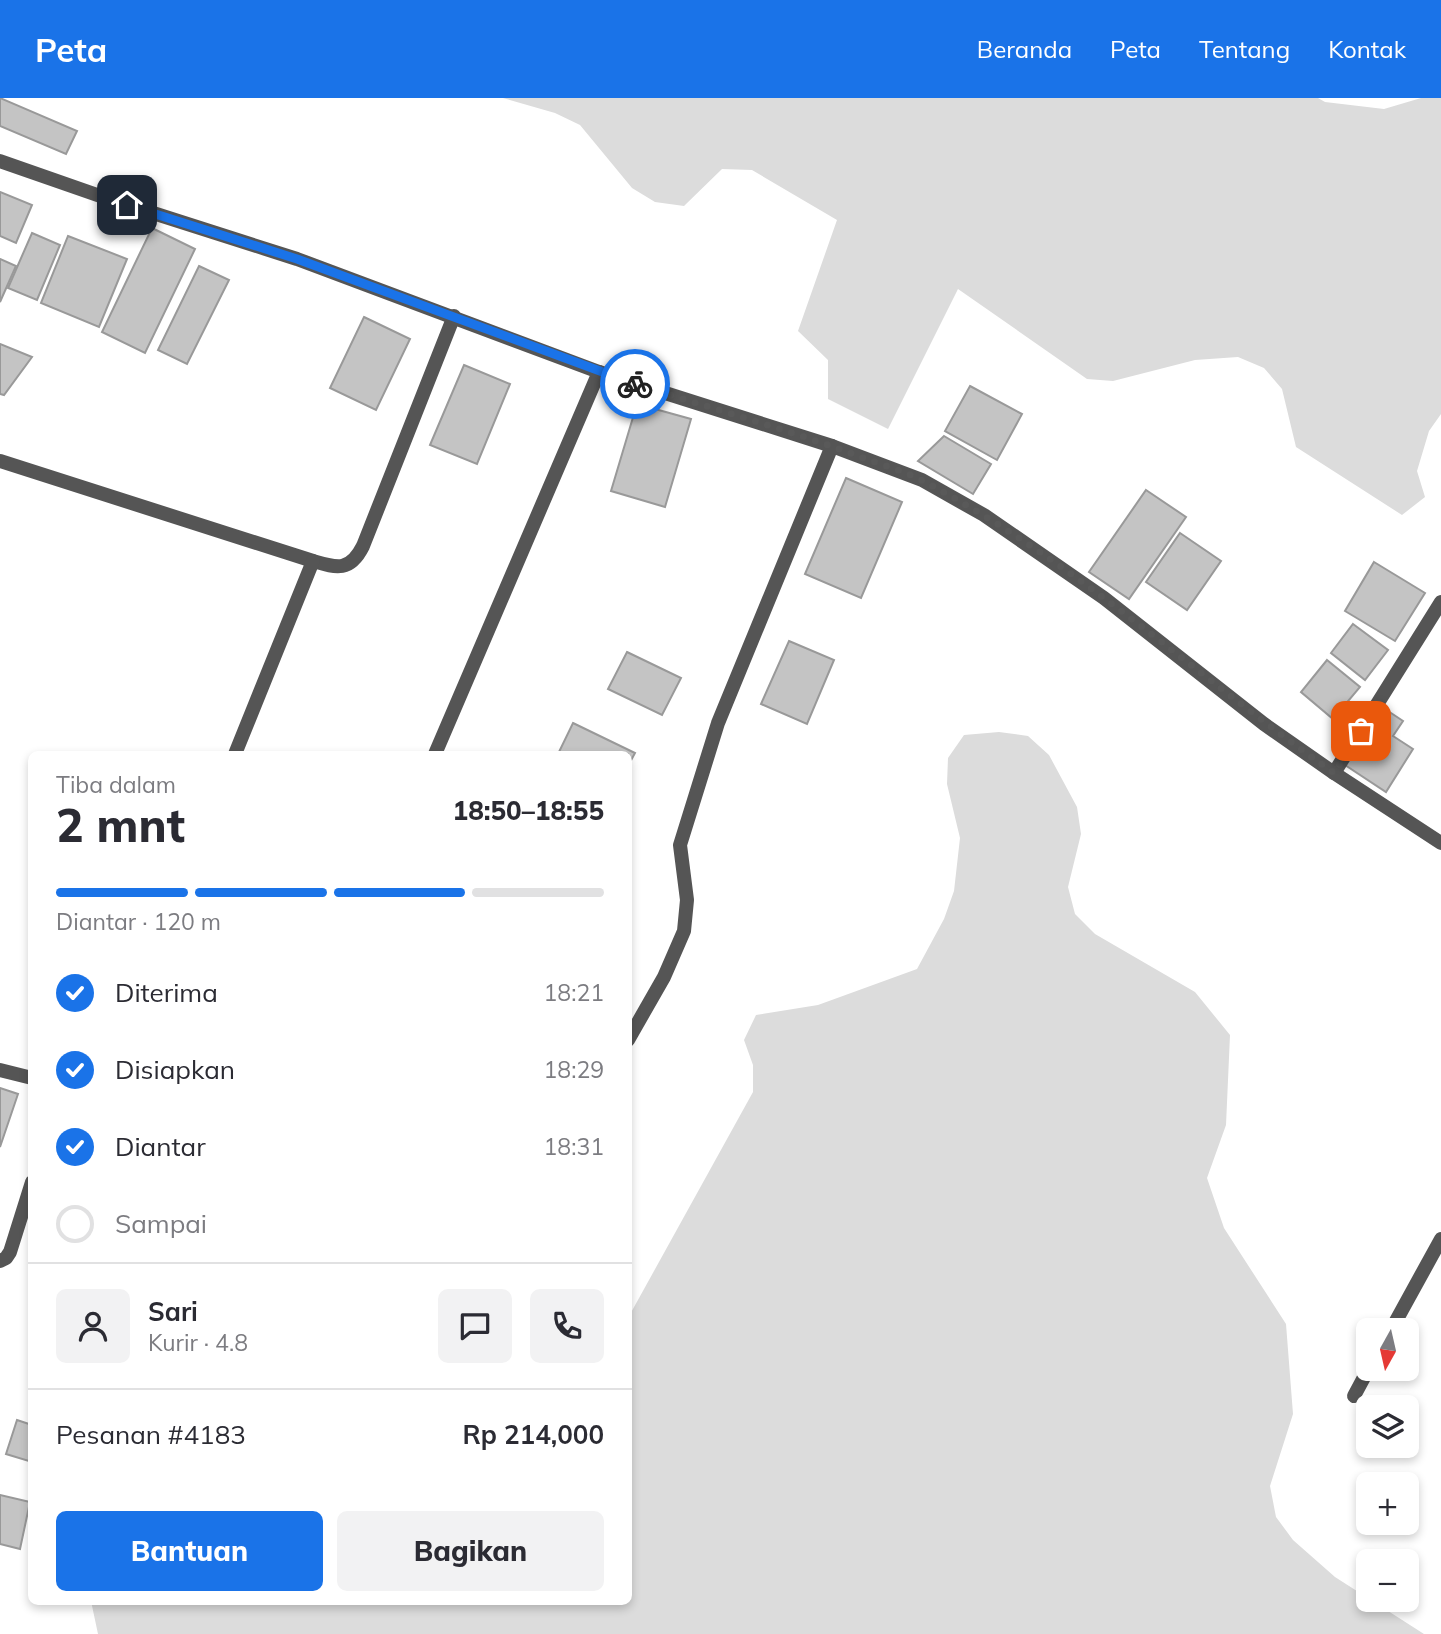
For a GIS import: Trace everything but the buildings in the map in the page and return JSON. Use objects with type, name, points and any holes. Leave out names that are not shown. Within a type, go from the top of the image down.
[{"type":"street","points":[[0,161],[297,259],[599,372],[832,446],[922,480],[984,515],[1104,598],[1264,724],[1441,843]]},
{"type":"street","points":[[0,461],[313,561],[331,566],[351,564],[358,555],[454,316]]},
{"type":"street","points":[[436,751],[599,372]]},
{"type":"street","points":[[632,1033],[664,977],[684,931],[687,900],[680,845],[718,723],[832,446]]},
{"type":"street","points":[[236,751],[313,561]]},
{"type":"street","points":[[1334,773],[1441,602]]},
{"type":"street","points":[[0,1070],[28,1077]]},
{"type":"street","points":[[0,1261],[10,1252],[28,1195]]},
{"type":"street","points":[[1398,1318],[1441,1239]]},
{"type":"street","points":[[1354,1396],[1362,1381]]},
{"type":"shaded area","points":[[503,98],[1318,98],[1325,102],[1384,109],[1421,98],[1441,98],[1441,414],[1429,431],[1417,471],[1425,497],[1402,515],[1296,447],[1282,389],[1264,368],[1238,357],[1195,360],[1113,381],[1087,379],[958,289],[888,429],[828,399],[828,360],[798,331],[837,220],[752,170],[722,169],[684,206],[655,202],[632,188],[580,125],[555,113]]},
{"type":"shaded area","points":[[999,732],[1028,736],[1049,755],[1077,807],[1081,834],[1068,887],[1075,914],[1095,934],[1195,992],[1230,1035],[1226,1125],[1207,1178],[1224,1228],[1286,1324],[1293,1414],[1270,1486],[1276,1517],[1293,1540],[1335,1577],[1356,1590],[1356,1612],[1390,1612],[1424,1634],[98,1634],[92,1605],[632,1605],[632,1311],[753,1092],[753,1065],[744,1040],[756,1015],[818,1005],[917,969],[944,919],[954,891],[960,838],[947,784],[948,758],[964,735]]},
{"type":"way so far","points":[[635,384],[832,446],[922,480],[984,515],[1104,598],[1264,724],[1334,773],[1361,731]]},
{"type":"route","points":[[127,205],[297,259],[635,384]]}]
